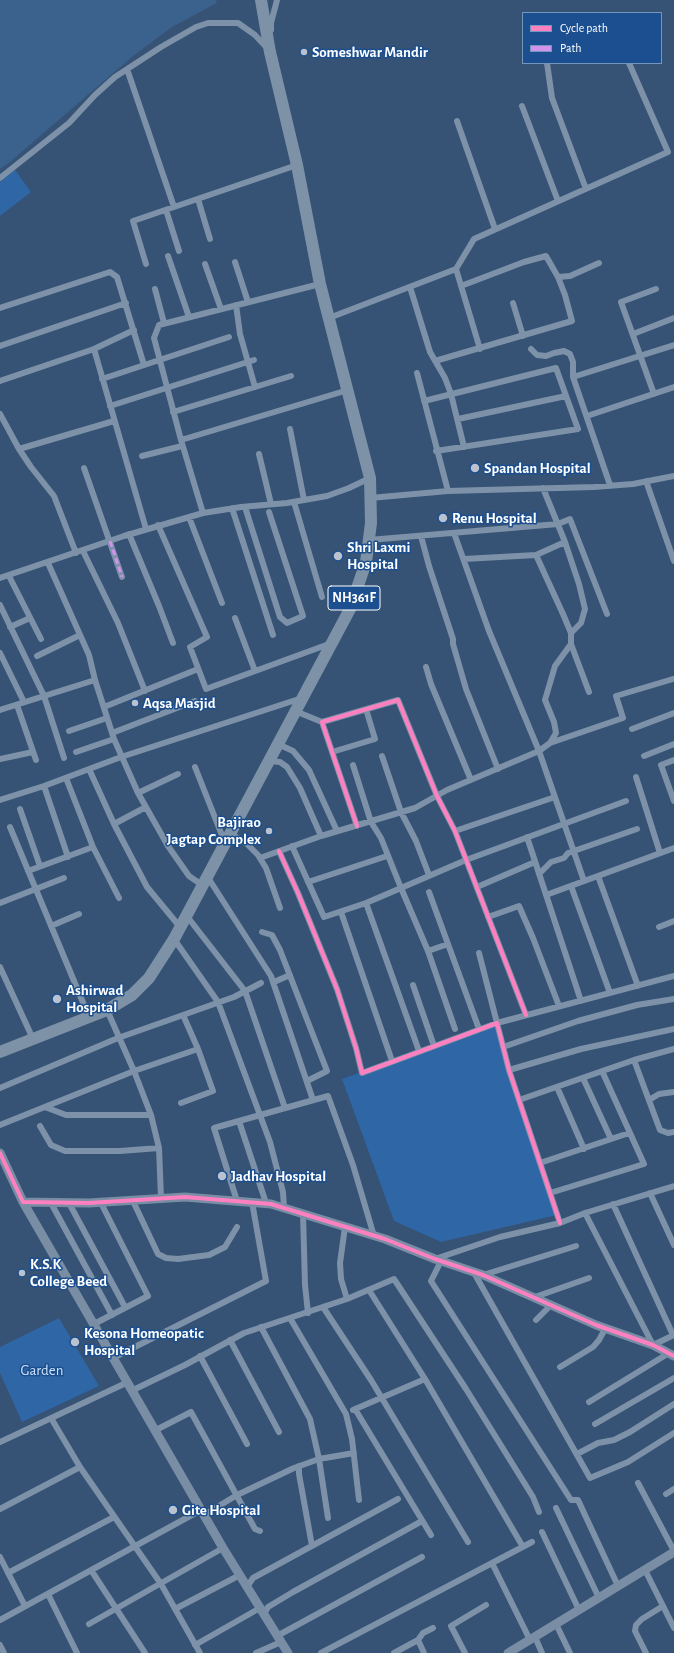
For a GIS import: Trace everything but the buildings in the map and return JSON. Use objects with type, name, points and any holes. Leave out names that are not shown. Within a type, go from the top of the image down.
[{"type":"highway","name":"NH361F","points":[[0,1052],[106,1010],[132,995],[149,978],[174,939],[350,609],[366,562],[371,523],[370,478],[320,284],[297,165],[270,52],[262,6]]},
{"type":"street","points":[[270,52],[271,23],[277,0]]},
{"type":"street","points":[[0,178],[69,123],[95,95],[115,77],[196,28],[208,23],[238,23],[256,35],[270,52]]},
{"type":"street","points":[[547,64],[552,98],[586,189]]},
{"type":"street","points":[[329,318],[456,269],[474,239],[668,152],[629,64]]},
{"type":"street","points":[[128,69],[174,207]]},
{"type":"street","points":[[522,106],[558,201]]},
{"type":"street","points":[[457,121],[495,229]]},
{"type":"street","points":[[146,264],[133,221],[297,165]]},
{"type":"street","points":[[198,199],[210,239]]},
{"type":"street","points":[[166,210],[179,250]]},
{"type":"street","points":[[168,256],[189,317]]},
{"type":"street","points":[[435,361],[572,321],[565,295],[558,277],[546,256],[524,262],[461,286]]},
{"type":"street","points":[[235,262],[248,302]]},
{"type":"street","points":[[558,277],[570,276],[599,263]]},
{"type":"street","points":[[205,264],[221,309]]},
{"type":"street","points":[[456,269],[480,349]]},
{"type":"street","points":[[0,308],[110,272],[117,277],[144,365]]},
{"type":"street","points":[[203,513],[173,412],[154,338],[159,325],[320,284]]},
{"type":"street","points":[[410,286],[430,352],[446,378],[458,419],[464,447]]},
{"type":"street","points":[[155,289],[164,323]]},
{"type":"street","points":[[654,394],[621,302],[656,289]]},
{"type":"street","points":[[0,346],[126,303]]},
{"type":"street","points":[[513,303],[523,336]]},
{"type":"street","points":[[236,305],[240,334],[251,360],[255,387]]},
{"type":"street","points":[[633,334],[674,318]]},
{"type":"street","points":[[0,381],[94,349],[134,330]]},
{"type":"street","points":[[102,379],[229,337]]},
{"type":"street","points":[[573,377],[674,345]]},
{"type":"street","points":[[94,349],[146,529]]},
{"type":"street","points":[[531,349],[537,355],[546,356],[564,351],[570,354],[573,362],[573,377],[610,485]]},
{"type":"street","points":[[110,406],[251,360]]},
{"type":"street","points":[[424,401],[556,368],[578,429],[436,451]]},
{"type":"street","points":[[417,373],[436,451],[448,491]]},
{"type":"street","points":[[173,412],[291,376]]},
{"type":"street","points":[[587,416],[674,388]]},
{"type":"street","points":[[142,456],[348,390]]},
{"type":"street","points":[[458,419],[566,396]]},
{"type":"street","points":[[0,414],[19,450],[54,496],[76,553]]},
{"type":"street","points":[[19,450],[114,421]]},
{"type":"street","points":[[290,428],[304,500]]},
{"type":"street","points":[[259,454],[271,504]]},
{"type":"street","points":[[84,468],[122,577]]},
{"type":"street","points":[[370,498],[448,491],[610,485],[674,476]]},
{"type":"street","points":[[0,578],[158,525],[203,513],[232,508],[294,502],[327,496],[370,478]]},
{"type":"street","points":[[646,481],[674,561]]},
{"type":"street","points":[[543,488],[565,542],[579,584],[585,609],[581,623],[570,633]]},
{"type":"street","points":[[294,502],[322,597]]},
{"type":"street","points":[[245,507],[280,617],[287,623],[303,616],[269,512]]},
{"type":"street","points":[[232,508],[273,635]]},
{"type":"street","points":[[189,517],[222,603]]},
{"type":"street","points":[[369,540],[558,524],[570,519],[607,614]]},
{"type":"street","points":[[158,525],[207,637],[190,647],[206,689],[332,643]]},
{"type":"street","points":[[454,533],[489,632],[539,751],[584,881]]},
{"type":"street","points":[[129,534],[173,643]]},
{"type":"street","points":[[421,536],[429,566],[454,639],[453,644],[466,689],[498,768]]},
{"type":"street","points":[[464,559],[536,554],[565,542]]},
{"type":"street","points":[[83,551],[118,623],[145,690]]},
{"type":"street","points":[[536,554],[564,614],[570,633],[571,644],[589,692]]},
{"type":"street","points":[[48,563],[89,655],[95,680],[113,736],[138,793],[168,846],[188,876],[205,881],[271,976],[313,1100]]},
{"type":"street","points":[[9,576],[41,639]]},
{"type":"street","points":[[0,605],[44,696],[64,758]]},
{"type":"street","points":[[10,627],[30,618]]},
{"type":"street","points":[[235,618],[255,671]]},
{"type":"street","points":[[37,656],[80,635]]},
{"type":"street","points":[[550,743],[556,733],[554,722],[545,700],[555,666],[571,644]]},
{"type":"street","points":[[0,653],[24,702]]},
{"type":"street","points":[[426,667],[431,684],[471,780]]},
{"type":"street","points":[[104,707],[198,669]]},
{"type":"street","points":[[0,710],[95,680]]},
{"type":"street","points":[[260,858],[321,836],[414,808],[471,780],[539,751],[550,743],[623,718],[616,696],[674,680]]},
{"type":"street","points":[[0,800],[44,786],[121,757],[302,698]]},
{"type":"street","points":[[295,711],[322,722],[398,700],[437,796],[454,831],[477,887],[526,1015]]},
{"type":"street","points":[[76,752],[195,701]]},
{"type":"street","points":[[17,705],[36,760]]},
{"type":"street","points":[[332,752],[375,739],[366,709]]},
{"type":"street","points":[[632,729],[674,713]]},
{"type":"street","points":[[69,731],[107,718]]},
{"type":"street","points":[[322,722],[357,826]]},
{"type":"street","points":[[278,744],[293,751],[309,770],[337,831]]},
{"type":"street","points":[[644,756],[674,744]]},
{"type":"street","points":[[0,760],[33,752]]},
{"type":"street","points":[[382,756],[401,812],[416,841],[429,875]]},
{"type":"street","points":[[674,760],[661,765],[674,801]]},
{"type":"street","points":[[269,761],[280,762],[287,767],[300,788],[321,836]]},
{"type":"street","points":[[352,764],[371,822],[381,838],[428,951],[455,1029]]},
{"type":"street","points":[[195,767],[227,838],[248,844],[260,858],[266,868],[280,908]]},
{"type":"street","points":[[89,769],[114,824],[146,887],[180,927]]},
{"type":"street","points":[[138,793],[178,774]]},
{"type":"street","points":[[636,777],[660,853]]},
{"type":"street","points":[[66,778],[93,847],[119,898]]},
{"type":"street","points":[[667,782],[674,779]]},
{"type":"street","points":[[44,786],[68,857]]},
{"type":"street","points":[[454,831],[555,797]]},
{"type":"street","points":[[292,846],[324,917],[366,903],[466,860],[626,801]]},
{"type":"street","points":[[114,824],[146,807]]},
{"type":"street","points":[[20,809],[40,866]]},
{"type":"street","points":[[10,827],[89,1017]]},
{"type":"street","points":[[539,874],[551,862],[564,858],[568,853],[637,829]]},
{"type":"street","points":[[527,837],[581,1001]]},
{"type":"street","points":[[28,871],[93,847]]},
{"type":"street","points":[[546,895],[674,848]]},
{"type":"street","points":[[279,850],[337,990],[356,1048],[362,1073],[497,1023],[674,976]]},
{"type":"street","points":[[308,882],[388,856]]},
{"type":"street","points":[[477,887],[535,862]]},
{"type":"street","points":[[598,876],[638,986]]},
{"type":"street","points":[[0,903],[64,878]]},
{"type":"street","points":[[571,886],[610,993]]},
{"type":"street","points":[[429,892],[479,1029]]},
{"type":"street","points":[[366,903],[419,1051]]},
{"type":"street","points":[[488,917],[519,906],[559,1006]]},
{"type":"street","points":[[341,912],[392,1061]]},
{"type":"street","points":[[51,926],[79,914]]},
{"type":"street","points":[[186,915],[245,991],[285,1108]]},
{"type":"street","points":[[659,927],[674,921]]},
{"type":"street","points":[[262,932],[272,935],[280,950],[327,1071],[307,1081]]},
{"type":"street","points":[[174,939],[218,1002],[261,1115],[283,1192],[284,1208]]},
{"type":"street","points":[[428,951],[448,944]]},
{"type":"street","points":[[479,953],[509,1070],[560,1223]]},
{"type":"street","points":[[0,967],[33,1039]]},
{"type":"street","points":[[274,982],[290,975]]},
{"type":"street","points":[[0,1088],[118,1038],[218,1002],[261,983]]},
{"type":"street","points":[[413,985],[434,1046]]},
{"type":"street","points":[[503,1047],[578,1021],[637,1005],[674,999]]},
{"type":"street","points":[[106,1010],[134,1071],[151,1115],[159,1148],[161,1198]]},
{"type":"street","points":[[181,1104],[213,1091],[198,1049],[183,1015]]},
{"type":"street","points":[[509,1070],[581,1049],[674,1029]]},
{"type":"street","points":[[0,1125],[134,1071],[198,1049]]},
{"type":"street","points":[[519,1100],[634,1060],[674,1049]]},
{"type":"street","points":[[634,1060],[660,1130],[668,1133],[674,1132]]},
{"type":"street","points":[[550,1193],[644,1164],[629,1134],[602,1071]]},
{"type":"street","points":[[583,1078],[611,1139]]},
{"type":"street","points":[[557,1088],[584,1148]]},
{"type":"street","points":[[649,1100],[660,1094],[674,1092]]},
{"type":"street","points":[[237,1201],[214,1128],[328,1096],[353,1165],[374,1236]]},
{"type":"street","points":[[45,1107],[66,1115],[151,1115]]},
{"type":"street","points":[[239,1121],[266,1203]]},
{"type":"street","points":[[40,1126],[51,1145],[65,1151],[120,1151],[159,1148]]},
{"type":"street","points":[[540,1163],[629,1134]]},
{"type":"street","points":[[0,1153],[22,1202],[223,1548],[288,1653]]},
{"type":"street","points":[[438,1260],[500,1237],[560,1223],[585,1213],[674,1186]]},
{"type":"street","points":[[650,1193],[674,1245]]},
{"type":"street","points":[[22,1202],[69,1203],[185,1197],[266,1203],[374,1236],[438,1260],[473,1271],[605,1328],[653,1345],[671,1355]]},
{"type":"street","points":[[132,1199],[158,1254],[166,1258],[178,1259],[209,1255],[225,1247],[236,1227]]},
{"type":"street","points":[[94,1324],[148,1296],[100,1201]]},
{"type":"street","points":[[51,1202],[112,1315]]},
{"type":"street","points":[[113,1358],[266,1281],[252,1202]]},
{"type":"street","points":[[69,1203],[125,1307]]},
{"type":"street","points":[[613,1204],[673,1335],[653,1345]]},
{"type":"street","points":[[585,1213],[653,1345]]},
{"type":"street","points":[[303,1214],[304,1278],[308,1312]]},
{"type":"street","points":[[345,1227],[340,1263],[341,1279],[347,1299]]},
{"type":"street","points":[[483,1275],[576,1246]]},
{"type":"street","points":[[438,1260],[431,1281],[571,1500],[578,1500],[618,1586]]},
{"type":"street","points":[[473,1271],[590,1478],[628,1462],[674,1433]]},
{"type":"street","points":[[131,1391],[230,1340],[260,1327],[347,1299],[394,1278],[466,1389],[533,1497],[539,1512]]},
{"type":"street","points":[[535,1297],[589,1278]]},
{"type":"street","points":[[369,1290],[425,1379],[523,1547]]},
{"type":"street","points":[[536,1320],[551,1305]]},
{"type":"street","points":[[324,1307],[381,1397],[468,1542]]},
{"type":"street","points":[[290,1318],[346,1414],[350,1424],[359,1500]]},
{"type":"street","points":[[260,1327],[307,1410],[319,1459],[328,1518]]},
{"type":"street","points":[[560,1367],[593,1347],[599,1340],[605,1328]]},
{"type":"street","points":[[230,1340],[279,1432]]},
{"type":"street","points":[[590,1402],[671,1355]]},
{"type":"street","points":[[200,1356],[247,1444]]},
{"type":"street","points":[[594,1424],[674,1378]]},
{"type":"street","points":[[346,1414],[381,1397],[425,1379]]},
{"type":"street","points":[[0,1442],[126,1382]]},
{"type":"street","points":[[577,1454],[598,1443],[614,1440],[630,1432],[674,1404]]},
{"type":"street","points":[[355,1409],[430,1535]]},
{"type":"street","points":[[154,1431],[191,1412],[255,1529],[260,1531]]},
{"type":"street","points":[[51,1418],[80,1468],[161,1584],[200,1653]]},
{"type":"street","points":[[0,1620],[135,1546],[237,1495],[299,1466],[319,1459],[354,1453]]},
{"type":"street","points":[[299,1466],[299,1474],[312,1546]]},
{"type":"street","points":[[0,1509],[80,1468]]},
{"type":"street","points":[[508,1653],[674,1551],[638,1482]]},
{"type":"street","points":[[666,1494],[674,1489]]},
{"type":"street","points":[[247,1587],[253,1578],[398,1499]]},
{"type":"street","points":[[556,1508],[599,1598]]},
{"type":"street","points":[[8,1573],[114,1517]]},
{"type":"street","points":[[195,1645],[262,1611],[268,1606],[422,1521]]},
{"type":"street","points":[[542,1532],[579,1610]]},
{"type":"street","points":[[321,1653],[532,1542]]},
{"type":"street","points":[[89,1624],[223,1548]]},
{"type":"street","points":[[0,1557],[25,1606]]},
{"type":"street","points":[[256,1653],[422,1557]]},
{"type":"street","points":[[492,1563],[532,1638],[542,1653]]},
{"type":"street","points":[[91,1570],[145,1653]]},
{"type":"street","points":[[645,1570],[674,1628]]},
{"type":"street","points":[[175,1609],[240,1574]]},
{"type":"street","points":[[48,1594],[77,1653]]},
{"type":"street","points":[[465,1653],[451,1626],[486,1605]]},
{"type":"street","points":[[646,1653],[635,1631],[636,1625],[642,1619],[663,1606]]},
{"type":"street","points":[[556,1624],[570,1653]]},
{"type":"street","points":[[394,1653],[418,1640],[423,1633],[433,1628]]},
{"type":"street","points":[[418,1640],[424,1653]]},
{"type":"street","points":[[0,1645],[4,1653]]},
{"type":"green space","points":[[15,170],[31,192],[0,216],[0,182]]},
{"type":"green space","points":[[497,1023],[557,1215],[441,1242],[394,1221],[342,1079]]},
{"type":"green space","name":"Garden","points":[[59,1318],[99,1386],[22,1422],[0,1373],[0,1347]]},
{"type":"shaded area","points":[[0,0],[216,0],[217,3],[172,27],[133,56],[0,169]]},
{"type":"marked path","points":[[110,541],[122,577]]},
{"type":"cycle path","points":[[357,826],[322,722],[398,700],[437,796],[455,831],[526,1015]]},
{"type":"cycle path","points":[[279,851],[298,893],[337,989],[356,1048],[362,1073],[497,1023],[509,1070],[560,1223]]},
{"type":"cycle path","points":[[0,1153],[23,1202],[89,1203],[185,1197],[271,1204],[385,1239],[435,1259],[483,1275],[596,1325],[653,1345],[674,1356]]},
{"type":"place","name":"Someshwar Mandir","points":[[304,52]]},
{"type":"place","name":"Spandan Hospital","points":[[475,468]]},
{"type":"place","name":"Renu Hospital","points":[[443,518]]},
{"type":"place","name":"Shri Laxmi Hospital","points":[[338,556]]},
{"type":"place","name":"Aqsa Masjid","points":[[135,703]]},
{"type":"place","name":"Bajirao Jagtap Complex","points":[[269,831]]},
{"type":"place","name":"Ashirwad Hospital","points":[[57,999]]},
{"type":"place","name":"Jadhav Hospital","points":[[222,1176]]},
{"type":"place","name":"K.S.K College Beed","points":[[22,1273]]},
{"type":"place","name":"Kesona Homeopatic Hospital","points":[[75,1342]]},
{"type":"place","name":"Gite Hospital","points":[[173,1510]]}]
